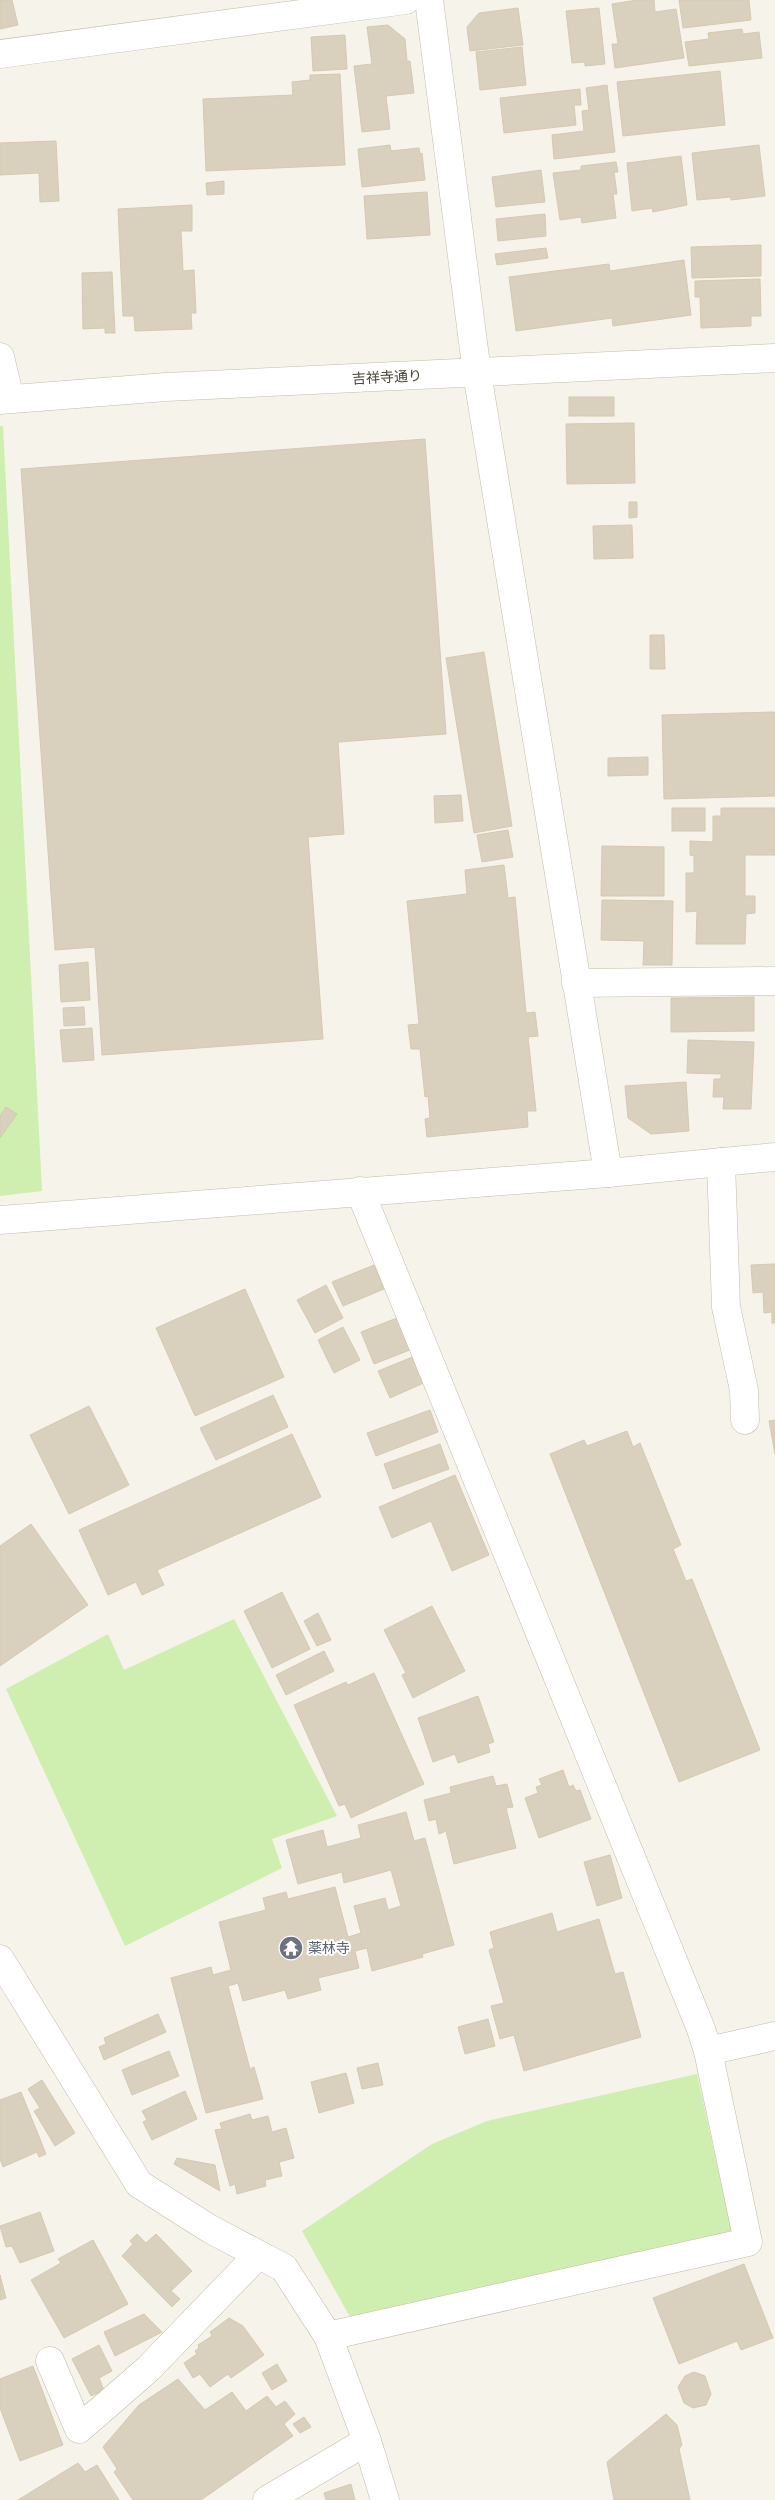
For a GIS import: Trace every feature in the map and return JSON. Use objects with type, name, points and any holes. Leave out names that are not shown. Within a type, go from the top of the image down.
[{"type":"street","points":[[0,54],[406,0]]},
{"type":"street","points":[[430,0],[476,373],[608,1173]]},
{"type":"street","points":[[0,357],[5,400]]},
{"type":"street","name":"吉祥寺通り","points":[[5,400],[166,387],[775,358]]},
{"type":"street","points":[[576,983],[775,981]]},
{"type":"street","points":[[0,1220],[608,1173],[775,1157]]},
{"type":"street","points":[[721,1162],[726,1307],[744,1390],[745,1420]]},
{"type":"street","points":[[328,2336],[748,2242],[708,2051],[360,1191]]},
{"type":"street","points":[[0,1959],[139,2184],[210,2229],[284,2268],[328,2336],[367,2441],[385,2500]]},
{"type":"street","points":[[708,2051],[775,2036]]},
{"type":"street","points":[[50,2361],[78,2429],[148,2369],[258,2255]]},
{"type":"street","points":[[267,2500],[367,2441]]},
{"type":"green space","points":[[0,426],[3,426],[42,1191],[0,1196]]},
{"type":"green space","points":[[234,1619],[337,1816],[272,1839],[282,1868],[125,1946],[6,1689],[108,1634],[124,1670]]},
{"type":"green space","points":[[697,2074],[732,2232],[350,2317],[302,2231],[432,2144],[487,2121]]},
{"type":"building","points":[[0,0],[12,0],[18,25],[0,29]]},
{"type":"building","points":[[637,0],[654,0],[655,12],[676,9],[684,58],[615,68],[612,44],[618,44],[612,4]]},
{"type":"building","points":[[679,0],[749,0],[751,20],[683,28]]},
{"type":"building","points":[[518,8],[523,45],[470,51],[467,27],[479,13]]},
{"type":"building","points":[[599,8],[605,64],[585,66],[585,62],[572,63],[566,11]]},
{"type":"building","points":[[388,25],[405,39],[407,61],[410,61],[414,93],[386,96],[390,129],[362,132],[354,66],[372,64],[367,27]]},
{"type":"building","points":[[742,29],[743,34],[759,32],[762,58],[689,66],[685,42],[709,39],[708,33]]},
{"type":"building","points":[[345,35],[347,69],[313,71],[311,37]]},
{"type":"building","points":[[522,47],[526,85],[480,90],[476,52]]},
{"type":"building","points":[[720,71],[725,125],[623,136],[617,82]]},
{"type":"building","points":[[340,74],[345,165],[206,171],[203,99],[293,95],[292,82],[310,80],[310,75]]},
{"type":"building","points":[[607,85],[615,152],[554,159],[552,135],[584,131],[582,111],[589,110],[586,88]]},
{"type":"building","points":[[580,89],[581,105],[574,105],[576,125],[504,133],[500,98]]},
{"type":"building","points":[[56,141],[59,201],[40,202],[39,173],[0,175],[0,143]]},
{"type":"building","points":[[390,145],[391,151],[419,148],[420,154],[422,153],[425,180],[362,187],[358,149]]},
{"type":"building","points":[[759,145],[765,196],[731,200],[731,197],[697,200],[692,153]]},
{"type":"building","points":[[681,156],[687,205],[653,212],[652,208],[632,211],[627,163]]},
{"type":"building","points":[[616,162],[618,172],[614,172],[617,194],[613,194],[616,218],[582,223],[581,217],[560,220],[553,173],[581,170],[581,166]]},
{"type":"building","points":[[541,170],[545,202],[496,207],[492,177]]},
{"type":"building","points":[[224,181],[224,194],[207,195],[206,183]]},
{"type":"building","points":[[427,192],[430,235],[367,239],[364,196]]},
{"type":"building","points":[[192,205],[192,231],[181,231],[183,271],[194,270],[196,313],[191,313],[192,329],[135,331],[134,316],[123,316],[118,209]]},
{"type":"building","points":[[545,214],[546,236],[498,241],[496,219]]},
{"type":"building","points":[[761,245],[761,276],[692,278],[691,247]]},
{"type":"building","points":[[546,248],[548,258],[497,265],[495,254]]},
{"type":"building","points":[[684,260],[691,315],[613,326],[612,318],[516,331],[509,277],[609,264],[610,271]]},
{"type":"building","points":[[112,272],[115,333],[105,333],[105,328],[83,329],[82,273]]},
{"type":"building","points":[[760,279],[761,316],[751,316],[751,326],[701,328],[700,297],[695,297],[695,281]]},
{"type":"building","points":[[569,397],[614,397],[614,416],[569,416]]},
{"type":"building","points":[[634,423],[635,483],[567,484],[566,424]]},
{"type":"building","points":[[425,439],[446,734],[338,742],[344,834],[308,837],[323,1039],[102,1055],[95,947],[55,950],[21,469]]},
{"type":"building","points":[[629,502],[637,502],[637,517],[629,518]]},
{"type":"building","points":[[632,525],[633,558],[594,559],[593,526]]},
{"type":"building","points":[[650,635],[664,635],[665,669],[650,669]]},
{"type":"building","points":[[484,652],[512,826],[474,833],[446,658]]},
{"type":"building","points":[[775,712],[775,796],[664,799],[662,715]]},
{"type":"building","points":[[648,757],[648,775],[608,776],[608,758]]},
{"type":"building","points":[[461,795],[463,821],[435,823],[434,796]]},
{"type":"building","points":[[672,808],[705,808],[705,831],[672,831]]},
{"type":"building","points":[[721,808],[775,808],[775,855],[745,855],[745,896],[755,896],[755,913],[746,914],[745,944],[696,944],[697,911],[686,912],[686,873],[694,873],[694,856],[690,855],[690,841],[713,842],[713,816],[721,816]]},
{"type":"building","points":[[508,830],[513,857],[482,862],[477,835]]},
{"type":"building","points":[[602,846],[664,847],[664,896],[601,896]]},
{"type":"building","points":[[504,865],[508,898],[515,897],[526,1013],[535,1012],[538,1036],[528,1037],[536,1111],[527,1111],[528,1127],[427,1137],[425,1119],[430,1118],[428,1096],[425,1097],[420,1049],[411,1049],[408,1025],[419,1024],[407,901],[467,894],[465,870]]},
{"type":"building","points":[[602,900],[673,901],[672,965],[643,965],[644,941],[601,940]]},
{"type":"building","points":[[88,962],[90,1000],[61,1002],[59,965]]},
{"type":"building","points":[[754,997],[754,1031],[671,1032],[671,998]]},
{"type":"building","points":[[84,1007],[85,1025],[64,1026],[63,1008]]},
{"type":"building","points":[[92,1028],[94,1060],[63,1062],[60,1030]]},
{"type":"building","points":[[688,1040],[754,1042],[751,1109],[723,1109],[724,1097],[713,1097],[714,1079],[721,1079],[721,1074],[687,1073]]},
{"type":"building","points":[[686,1082],[689,1131],[651,1134],[628,1118],[625,1086]]},
{"type":"building","points":[[6,1107],[17,1114],[0,1138],[0,1116]]},
{"type":"building","points":[[775,1264],[775,1323],[772,1323],[772,1312],[764,1313],[763,1292],[753,1293],[751,1265]]},
{"type":"building","points":[[374,1265],[384,1289],[343,1306],[332,1282]]},
{"type":"building","points":[[326,1285],[343,1318],[315,1333],[297,1300]]},
{"type":"building","points":[[245,1289],[284,1377],[195,1416],[156,1328]]},
{"type":"building","points":[[402,1316],[415,1348],[374,1364],[361,1332]]},
{"type":"building","points":[[343,1327],[360,1360],[334,1373],[318,1340]]},
{"type":"building","points":[[415,1356],[426,1382],[390,1398],[378,1371]]},
{"type":"building","points":[[273,1395],[288,1427],[216,1460],[200,1428]]},
{"type":"building","points":[[89,1406],[129,1485],[69,1514],[30,1435]]},
{"type":"building","points":[[430,1410],[438,1432],[376,1456],[367,1433]]},
{"type":"building","points":[[775,1420],[775,1454],[769,1421]]},
{"type":"building","points":[[627,1431],[633,1447],[640,1443],[681,1545],[673,1549],[686,1581],[692,1579],[760,1750],[679,1782],[550,1454],[584,1440],[587,1446]]},
{"type":"building","points":[[292,1434],[321,1497],[157,1570],[164,1585],[142,1595],[136,1582],[108,1595],[79,1530]]},
{"type":"building","points":[[440,1444],[449,1469],[393,1489],[384,1464]]},
{"type":"building","points":[[455,1475],[489,1555],[452,1571],[431,1521],[392,1538],[379,1507]]},
{"type":"building","points":[[31,1524],[88,1605],[0,1666],[0,1546]]},
{"type":"building","points":[[282,1592],[310,1649],[272,1668],[244,1611]]},
{"type":"building","points":[[432,1606],[465,1671],[413,1698],[402,1675],[406,1673],[384,1630]]},
{"type":"building","points":[[318,1613],[331,1640],[317,1646],[304,1621]]},
{"type":"building","points":[[324,1651],[334,1671],[286,1695],[276,1675]]},
{"type":"building","points":[[374,1673],[424,1784],[351,1818],[345,1804],[339,1806],[294,1705],[346,1682],[348,1685]]},
{"type":"building","points":[[478,1696],[494,1742],[488,1744],[490,1752],[458,1763],[455,1754],[433,1762],[418,1718]]},
{"type":"building","points":[[563,1770],[569,1787],[573,1785],[576,1791],[580,1790],[591,1819],[539,1838],[525,1798],[538,1793],[536,1787],[542,1785],[539,1779]]},
{"type":"building","points":[[493,1776],[496,1786],[507,1784],[513,1807],[506,1808],[516,1848],[454,1864],[446,1831],[439,1834],[436,1819],[429,1821],[424,1800],[451,1793],[450,1787]]},
{"type":"building","points":[[406,1812],[414,1841],[425,1838],[454,1945],[422,1954],[423,1957],[372,1971],[367,1948],[355,1951],[359,1968],[318,1978],[321,1990],[288,1999],[285,1990],[243,2001],[238,1983],[228,1986],[250,2069],[254,2067],[263,2099],[206,2113],[171,1978],[211,1967],[213,1975],[231,1970],[219,1922],[266,1910],[263,1898],[286,1892],[288,1899],[335,1887],[348,1937],[361,1933],[354,1906],[385,1898],[388,1910],[401,1906],[391,1870],[344,1883],[342,1872],[298,1884],[286,1840],[323,1830],[327,1847],[361,1838],[358,1825]]},
{"type":"building","points":[[610,1855],[622,1898],[597,1906],[584,1862]]},
{"type":"building","points":[[552,1913],[557,1932],[599,1919],[615,1974],[623,1972],[641,2037],[524,2071],[514,2035],[500,2039],[491,2006],[504,2003],[489,1950],[494,1948],[490,1932]]},
{"type":"building","points":[[158,2014],[166,2032],[104,2060],[99,2047],[106,2044],[104,2038]]},
{"type":"building","points":[[488,2019],[495,2046],[465,2054],[458,2027]]},
{"type":"building","points":[[169,2051],[179,2076],[132,2095],[122,2070]]},
{"type":"building","points":[[378,2063],[383,2085],[362,2089],[357,2068]]},
{"type":"building","points":[[346,2073],[354,2103],[319,2113],[311,2082]]},
{"type":"building","points":[[42,2080],[75,2133],[55,2146],[34,2111],[40,2108],[28,2089]]},
{"type":"building","points":[[185,2091],[197,2119],[152,2140],[143,2122],[147,2120],[142,2111]]},
{"type":"building","points":[[21,2092],[46,2154],[39,2157],[37,2152],[3,2167],[0,2159],[0,2100]]},
{"type":"building","points":[[250,2114],[252,2120],[268,2116],[272,2132],[286,2128],[294,2158],[279,2162],[282,2176],[265,2180],[266,2186],[237,2194],[235,2184],[230,2186],[215,2130],[222,2129],[220,2123]]},
{"type":"building","points":[[177,2158],[215,2165],[220,2191],[174,2164]]},
{"type":"building","points":[[40,2212],[54,2251],[20,2263],[12,2246],[6,2247],[0,2226]]},
{"type":"building","points":[[137,2234],[146,2243],[156,2234],[192,2271],[171,2291],[180,2299],[172,2307],[122,2256],[133,2244],[130,2241]]},
{"type":"building","points":[[93,2240],[128,2304],[64,2338],[31,2280],[61,2263],[58,2259]]},
{"type":"building","points":[[744,2264],[773,2338],[741,2350],[737,2341],[679,2364],[653,2298]]},
{"type":"building","points":[[0,2275],[6,2298],[0,2300]]},
{"type":"building","points":[[144,2314],[162,2332],[115,2356],[104,2332]]},
{"type":"building","points":[[229,2318],[243,2326],[264,2355],[231,2378],[228,2374],[210,2387],[200,2374],[193,2378],[184,2363],[197,2354],[195,2351],[199,2348],[198,2345],[212,2336],[210,2332]]},
{"type":"building","points":[[99,2345],[112,2371],[99,2378],[104,2390],[91,2396],[72,2359]]},
{"type":"building","points":[[277,2364],[287,2381],[272,2390],[262,2373]]},
{"type":"building","points":[[33,2366],[63,2445],[20,2461],[0,2408],[0,2379]]},
{"type":"building","points":[[694,2372],[705,2376],[711,2394],[706,2405],[693,2408],[684,2403],[678,2387],[685,2376]]},
{"type":"building","points":[[178,2379],[205,2410],[232,2392],[246,2411],[267,2396],[276,2407],[285,2401],[295,2414],[284,2424],[293,2436],[201,2500],[133,2500],[114,2472],[117,2469],[103,2447],[139,2405]]},
{"type":"building","points":[[666,2414],[677,2425],[682,2445],[679,2449],[690,2500],[614,2500],[607,2462]]},
{"type":"building","points":[[304,2417],[311,2427],[300,2433],[293,2424]]},
{"type":"building","points":[[78,2463],[85,2472],[97,2465],[119,2500],[18,2500]]},
{"type":"building","points":[[351,2484],[355,2500],[326,2500],[324,2493]]},
{"type":"place","name":"薬林寺","points":[[291,1948]]}]
